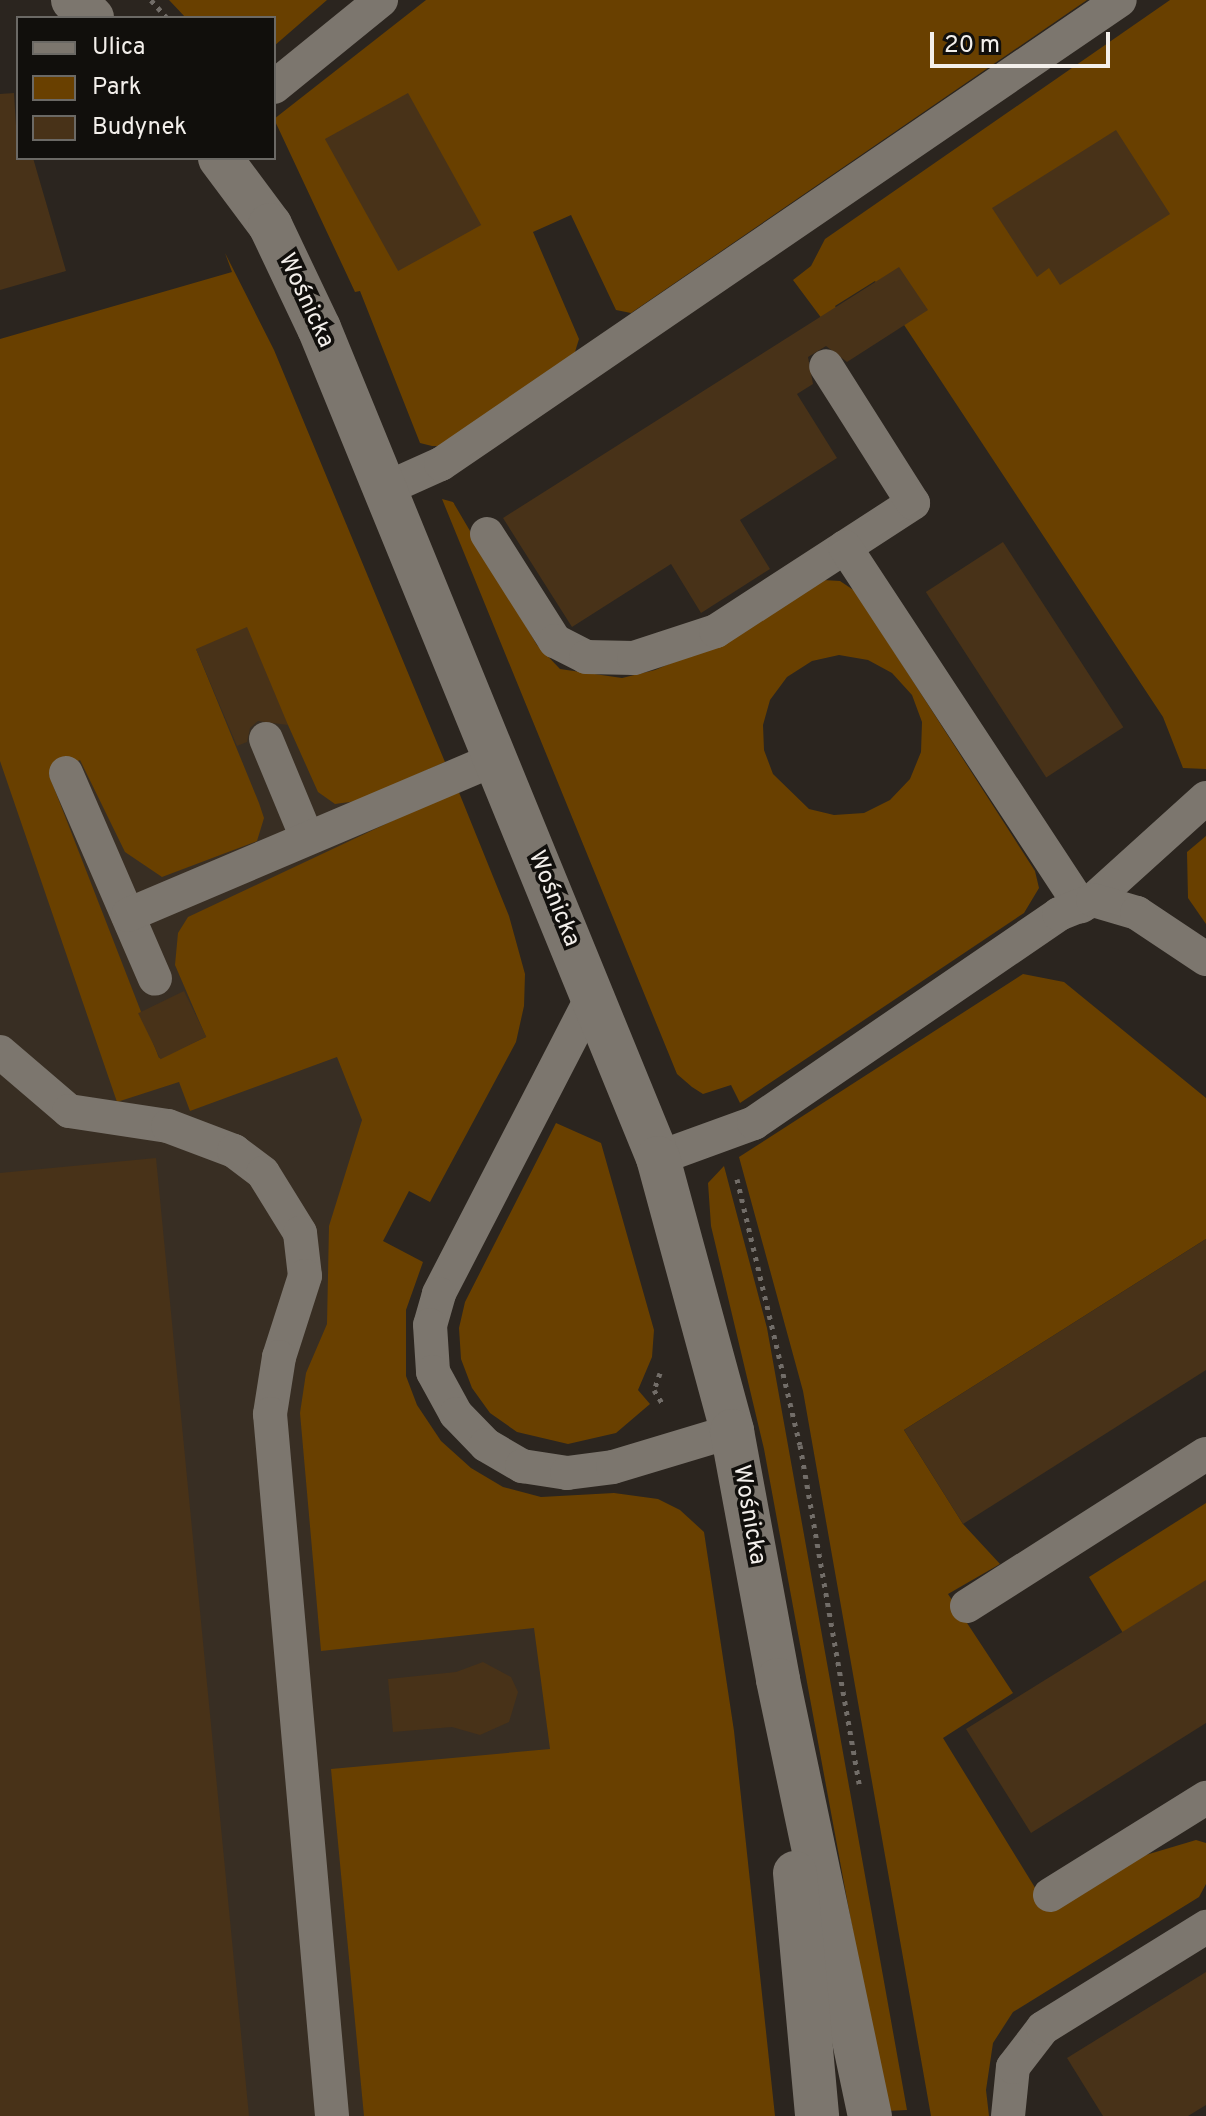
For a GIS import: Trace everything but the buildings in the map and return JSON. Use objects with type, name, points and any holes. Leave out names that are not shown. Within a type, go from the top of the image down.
[{"type":"street","points":[[73,0],[90,16]]},
{"type":"street","name":"Wośnicka","points":[[221,160],[270,225],[385,489],[658,1158],[732,1431],[778,1680],[870,2116]]},
{"type":"street","name":"Wośnicka","points":[[778,1680],[817,2116]]},
{"type":"lane","points":[[276,85],[381,0]]},
{"type":"lane","points":[[385,489],[441,464],[1120,0]]},
{"type":"lane","points":[[487,534],[555,641],[586,657],[634,658],[716,631],[913,503],[826,366]]},
{"type":"lane","points":[[845,547],[1087,903],[1137,913],[1206,959]]},
{"type":"lane","points":[[266,739],[307,838]]},
{"type":"lane","points":[[128,915],[496,759]]},
{"type":"lane","points":[[66,773],[155,979]]},
{"type":"lane","points":[[658,1158],[754,1123],[1059,914],[1087,903],[1206,798]]},
{"type":"lane","points":[[592,997],[439,1294],[430,1325],[433,1372],[456,1414],[486,1445],[522,1466],[567,1473],[613,1467],[732,1431]]},
{"type":"lane","points":[[0,1052],[69,1111],[168,1126],[234,1151],[263,1173],[300,1233],[305,1276],[279,1357],[270,1414],[332,2116]]},
{"type":"lane","points":[[967,1606],[1206,1454]]},
{"type":"lane","points":[[1050,1895],[1206,1798]]},
{"type":"lane","points":[[1008,2116],[1013,2067],[1043,2028],[1206,1927]]},
{"type":"path","points":[[151,0],[165,16]]},
{"type":"shaded area","points":[[0,391],[433,766],[439,782],[345,1307],[435,1570],[663,1527],[762,2116],[0,2116]]},
{"type":"green space","points":[[169,0],[327,0],[276,44],[276,16],[184,16]]},
{"type":"green space","points":[[426,0],[1087,0],[631,313],[616,310],[571,215],[533,232],[579,339],[574,355],[444,446],[420,443],[360,291],[355,292],[276,123],[276,117]]},
{"type":"green space","points":[[1170,0],[1206,0],[1206,769],[1183,768],[1163,717],[875,281],[835,306],[859,344],[846,351],[793,280],[811,266],[825,239]]},
{"type":"green space","points":[[225,253],[274,350],[445,762],[357,801],[335,804],[318,792],[288,725],[196,649],[264,818],[257,841],[162,877],[125,852],[80,760],[49,775],[159,1058],[206,1037],[175,965],[178,933],[188,917],[458,790],[509,916],[525,974],[524,1006],[516,1042],[430,1202],[409,1191],[383,1241],[423,1262],[406,1310],[406,1376],[417,1405],[441,1441],[471,1468],[503,1487],[541,1497],[614,1493],[658,1499],[680,1510],[704,1532],[734,1731],[775,2116],[364,2116],[331,1769],[550,1749],[534,1628],[321,1651],[300,1413],[306,1373],[327,1324],[329,1226],[362,1120],[337,1057],[190,1111],[179,1082],[117,1102],[0,761],[0,339],[232,272]]},
{"type":"green space","points":[[442,499],[453,502],[537,645],[560,669],[622,678],[655,670],[723,641],[823,580],[840,581],[855,591],[1035,871],[1039,888],[1024,913],[740,1103],[731,1085],[703,1094],[677,1074]],"holes":[[[839,655],[868,660],[892,673],[912,695],[922,722],[921,752],[910,779],[890,800],[864,813],[834,815],[809,809],[773,774],[764,750],[763,725],[770,700],[787,677],[812,661]]]},
{"type":"green space","points":[[1206,836],[1206,924],[1188,898],[1187,852]]},
{"type":"green space","points":[[1023,974],[1064,982],[1206,1098],[1206,1239],[904,1430],[963,1524],[1000,1564],[948,1594],[1013,1693],[943,1738],[1050,1912],[1139,1857],[1196,1840],[1206,1843],[1206,1884],[1199,1897],[1013,2012],[993,2043],[986,2090],[989,2116],[931,2116],[803,1391],[739,1157]]},
{"type":"green space","points":[[556,1123],[601,1143],[654,1330],[652,1357],[638,1390],[650,1404],[616,1433],[568,1444],[517,1432],[490,1413],[472,1388],[461,1359],[459,1328],[465,1302]]},
{"type":"green space","points":[[724,1166],[767,1328],[907,2110],[886,2111],[764,1449],[711,1226],[708,1183]]},
{"type":"green space","points":[[1206,1503],[1206,1581],[1123,1633],[1089,1577]]}]
